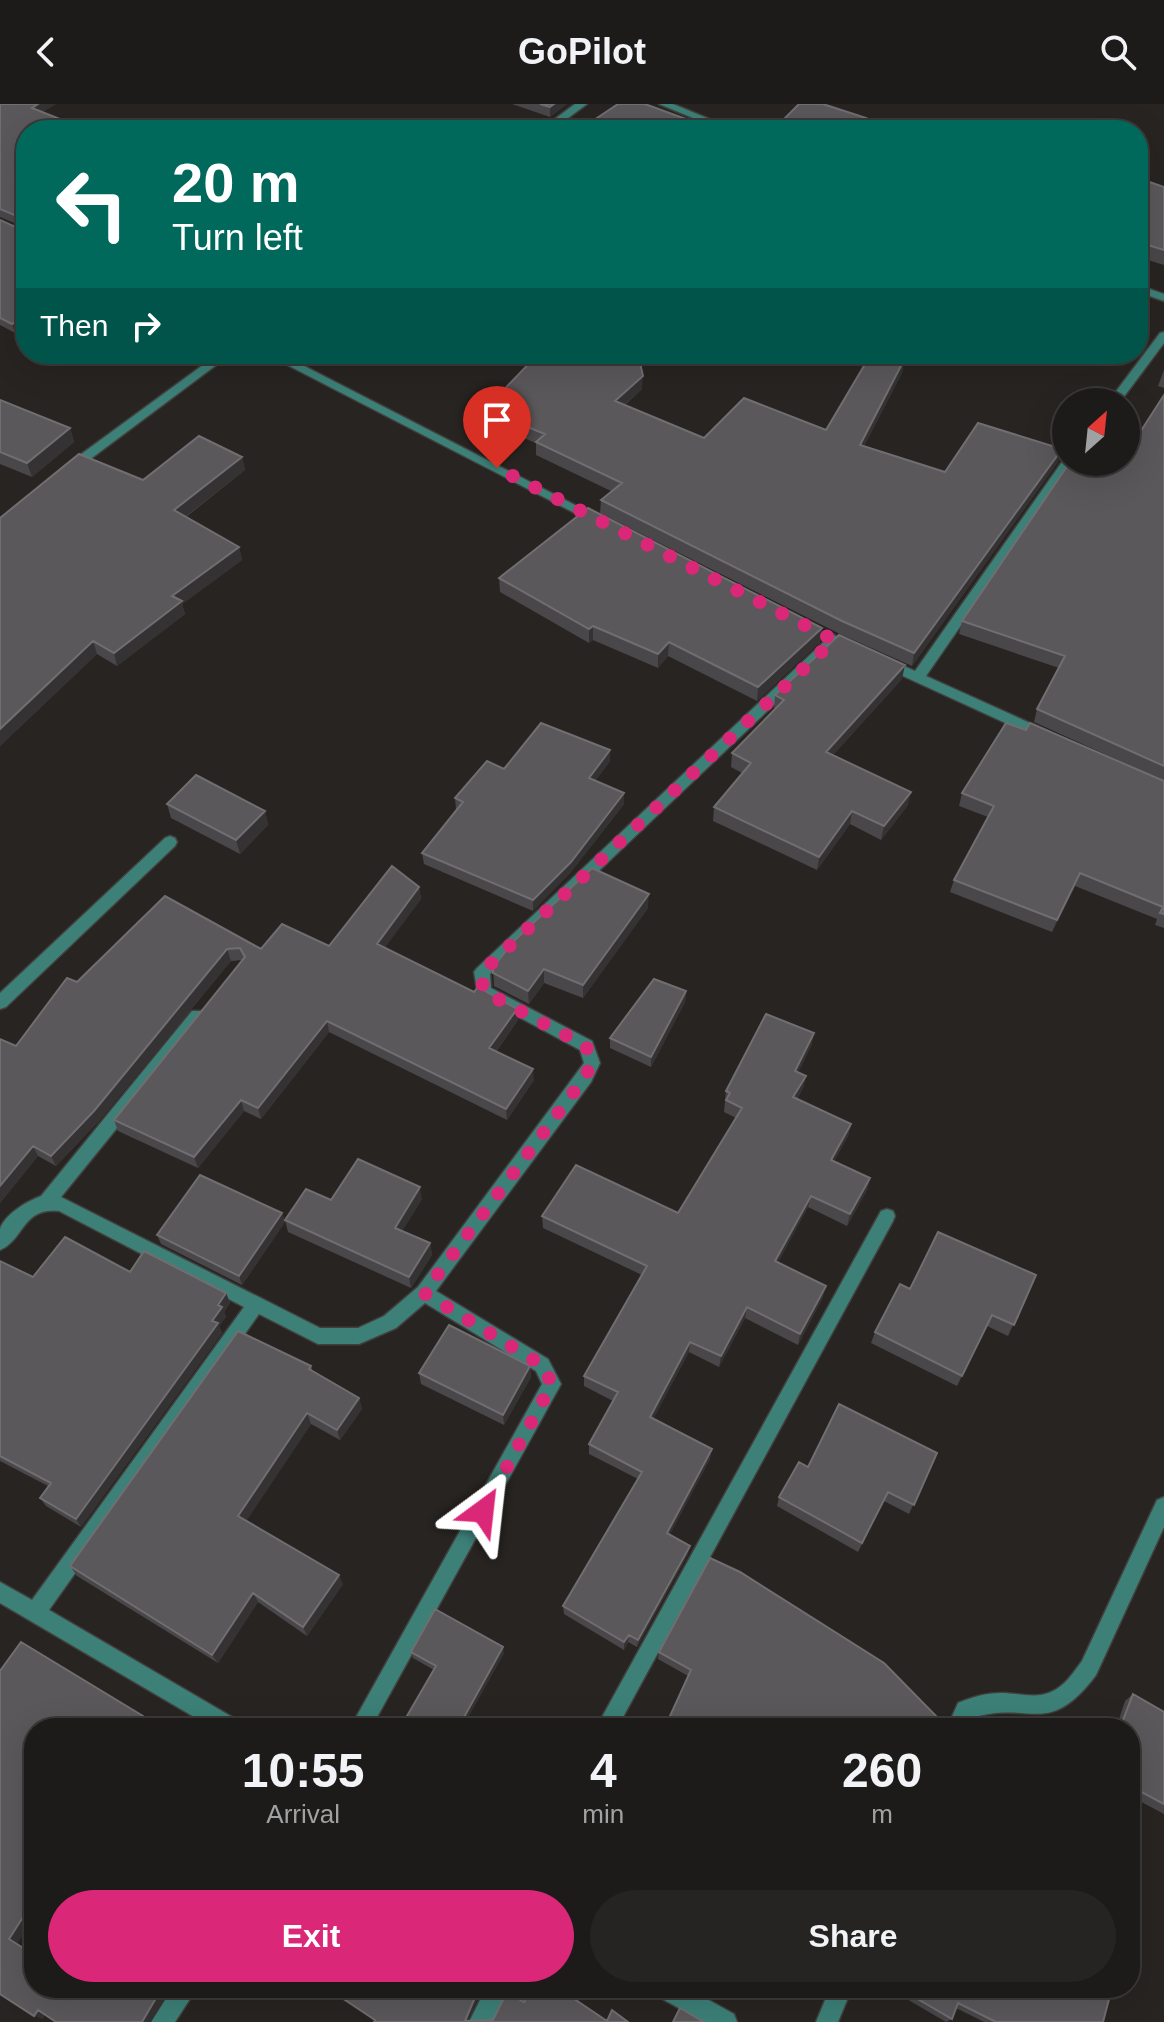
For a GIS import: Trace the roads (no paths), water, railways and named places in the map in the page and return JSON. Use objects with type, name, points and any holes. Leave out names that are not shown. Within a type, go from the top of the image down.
[{"type":"street","points":[[559,120],[582,104]]},
{"type":"street","points":[[664,104],[705,120]]},
{"type":"street","points":[[1148,356],[1164,335]]},
{"type":"street","points":[[63,474],[212,364]]},
{"type":"street","points":[[292,364],[609,525]]},
{"type":"street","points":[[1124,388],[1142,364]]},
{"type":"street","points":[[918,677],[1058,476]]},
{"type":"street","points":[[0,1242],[30,1206],[47,1201],[61,1204],[318,1336],[359,1336],[390,1322],[424,1293],[585,1077],[592,1063],[586,1046],[483,991],[482,972],[834,639]]},
{"type":"street","points":[[876,658],[1063,743]]},
{"type":"street","points":[[0,1003],[170,842]]},
{"type":"street","points":[[47,1201],[208,1004]]},
{"type":"street","points":[[611,1718],[887,1216]]},
{"type":"street","points":[[366,1718],[552,1384],[542,1365],[424,1293]]},
{"type":"street","points":[[35,1613],[256,1304]]},
{"type":"street","points":[[961,1718],[965,1710],[986,1700],[1023,1707],[1047,1705],[1074,1691],[1089,1668],[1164,1506]]},
{"type":"street","points":[[0,1592],[215,1718]]},
{"type":"street","points":[[162,2022],[179,1998]]},
{"type":"street","points":[[480,2022],[493,1998]]},
{"type":"street","points":[[683,1998],[726,2022]]},
{"type":"street","points":[[827,2022],[837,1998]]}]
